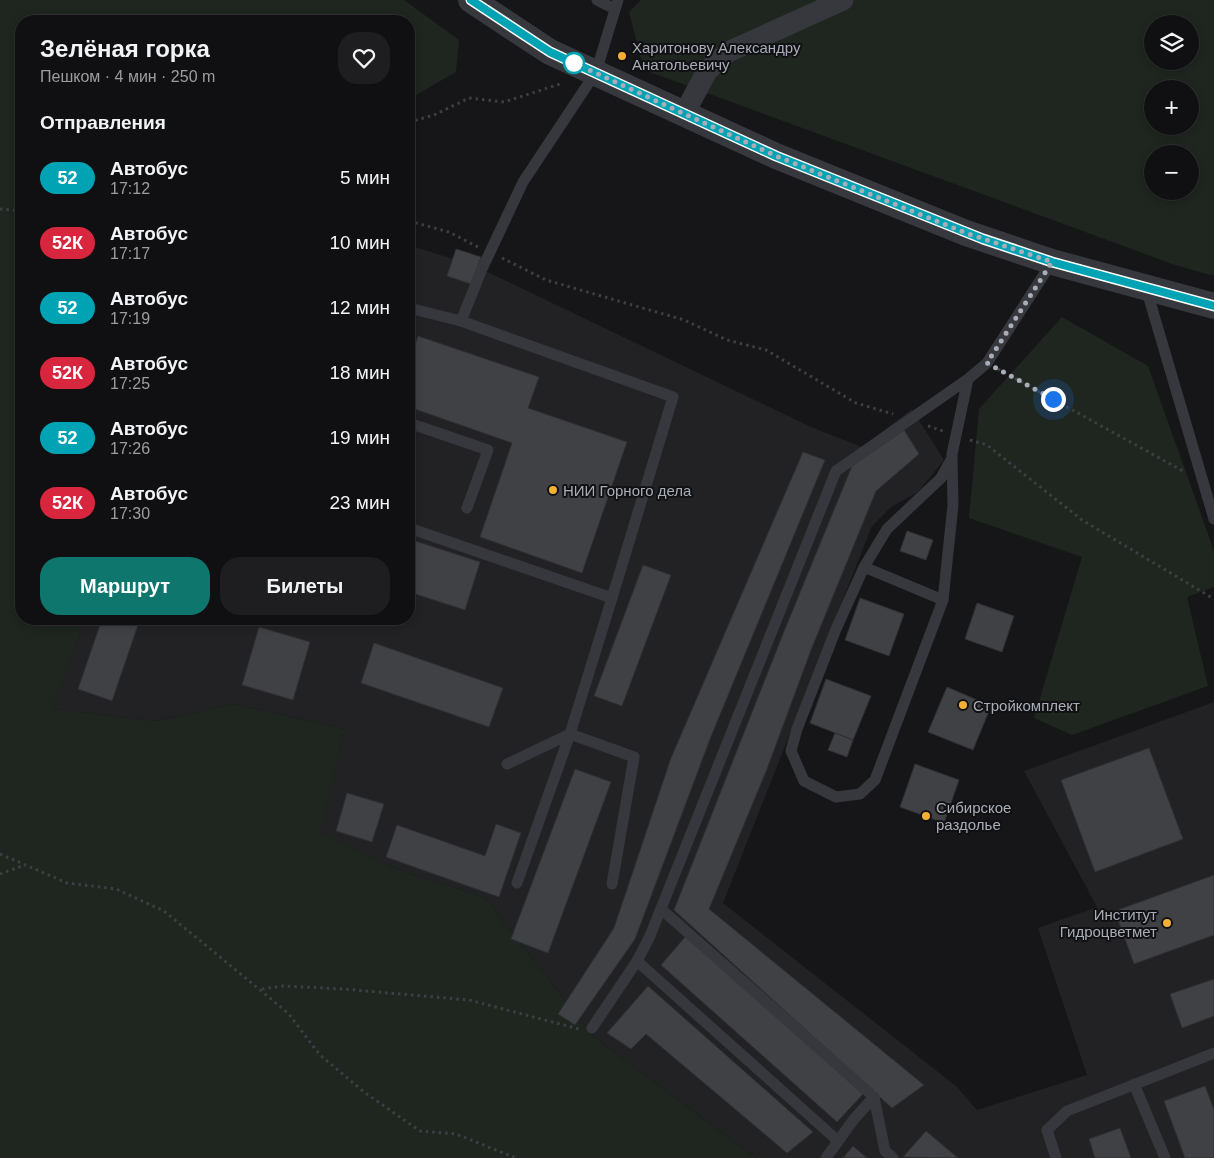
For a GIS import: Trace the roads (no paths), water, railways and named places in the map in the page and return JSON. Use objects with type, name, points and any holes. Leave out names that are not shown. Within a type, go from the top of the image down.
[{"type":"street","points":[[471,0],[550,52],[794,164],[966,233],[1052,262],[1214,306]]},
{"type":"street","points":[[684,114],[707,71],[728,52],[842,0]]},
{"type":"lane","points":[[461,320],[523,182],[596,72],[616,4],[597,0]]},
{"type":"lane","points":[[592,1028],[637,961],[650,936],[836,471],[968,379],[987,363],[1052,262]]},
{"type":"lane","points":[[1146,288],[1214,519]]},
{"type":"lane","points":[[415,309],[461,320],[673,397],[570,734],[517,883]]},
{"type":"lane","points":[[952,458],[941,478],[887,529],[864,567],[836,629],[797,729],[791,752],[804,781],[836,797],[860,794],[875,780],[943,600],[953,505],[952,458],[968,379]]},
{"type":"lane","points":[[415,425],[488,450],[467,508]]},
{"type":"lane","points":[[415,530],[612,598]]},
{"type":"lane","points":[[864,567],[943,600]]},
{"type":"lane","points":[[507,764],[570,734],[634,757],[612,884]]},
{"type":"lane","points":[[661,909],[874,1097],[885,1151],[893,1158]]},
{"type":"lane","points":[[637,961],[838,1141]]},
{"type":"lane","points":[[1056,1158],[1047,1130],[1067,1111],[1214,1053]]},
{"type":"lane","points":[[1134,1084],[1165,1158]]},
{"type":"lane","points":[[826,1158],[874,1097]]},
{"type":"place","name":"Харитонову Александру Анатольевичу","points":[[622,56]]},
{"type":"place","name":"НИИ Горного дела","points":[[553,490]]},
{"type":"place","name":"Стройкомплект","points":[[963,705]]},
{"type":"place","name":"Сибирское раздолье","points":[[926,816]]},
{"type":"place","name":"Институт Гидроцветмет","points":[[1167,923]]}]
